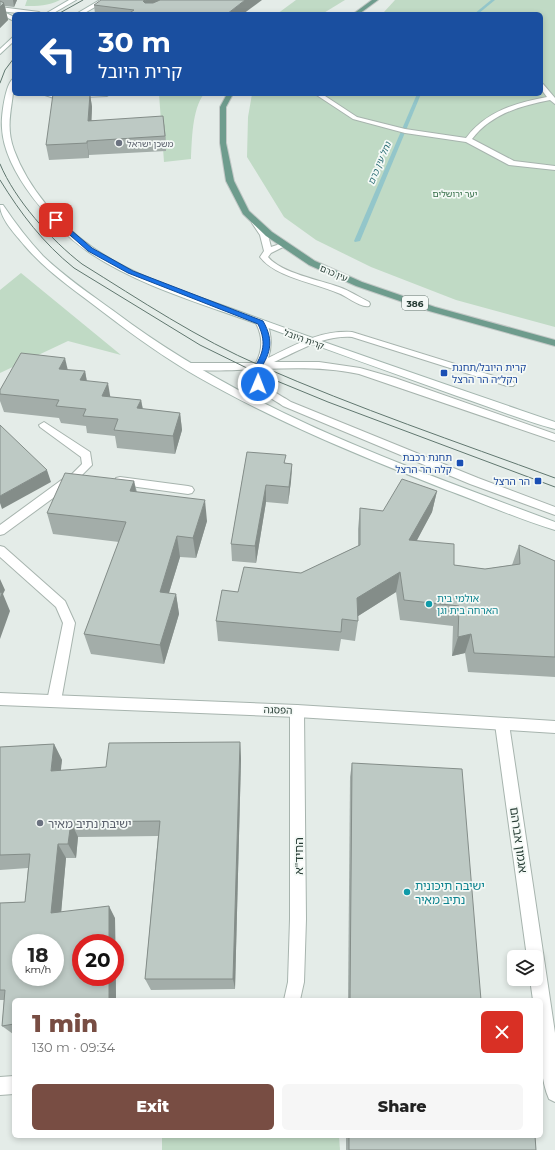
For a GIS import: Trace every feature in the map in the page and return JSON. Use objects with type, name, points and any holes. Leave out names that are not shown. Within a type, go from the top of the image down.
[{"type":"main road","points":[[52,12],[73,0]]},
{"type":"main road","points":[[82,12],[104,0]]},
{"type":"main road","points":[[359,12],[375,0]]},
{"type":"main road","points":[[1,12],[12,13]]},
{"type":"main road","points":[[1,12],[12,15]]},
{"type":"main road","points":[[1,12],[12,18]]},
{"type":"main road","points":[[0,52],[12,40]]},
{"type":"main road","name":"קרית היובל","points":[[12,87],[5,118],[6,135],[23,176],[56,220],[90,249],[130,272],[261,323],[555,426]]},
{"type":"main road","points":[[543,87],[554,100]]},
{"type":"main road","name":"עין כרם","points":[[229,96],[223,107],[223,136],[230,181],[246,212],[256,223],[283,245],[312,264],[359,284],[432,309],[555,343]]},
{"type":"main road","points":[[321,96],[355,118],[405,132],[468,140],[512,162],[555,168]]},
{"type":"main road","points":[[468,140],[474,130],[492,118],[525,103],[554,100]]},
{"type":"main road","points":[[0,207],[17,230],[46,262],[108,313],[186,366],[274,414],[316,433],[555,526]]},
{"type":"main road","points":[[256,223],[264,235],[268,251]]},
{"type":"main road","points":[[283,245],[268,251],[265,255],[265,259],[273,266],[338,289],[366,304]]},
{"type":"main road","points":[[261,323],[266,334],[267,347],[260,366],[254,374],[256,381],[267,392],[287,404],[474,481],[555,511]]},
{"type":"main road","points":[[260,366],[311,341],[328,335],[357,335],[510,384]]},
{"type":"main road","points":[[186,366],[213,368],[323,365],[361,371],[555,438]]},
{"type":"main road","points":[[0,531],[76,475],[87,465],[86,455],[44,425]]},
{"type":"main road","points":[[76,475],[91,477]]},
{"type":"main road","points":[[106,479],[188,490]]},
{"type":"main road","points":[[0,550],[61,604],[69,623],[54,701]]},
{"type":"main road","name":"הפסגה","points":[[0,699],[297,711],[555,728]]},
{"type":"main road","name":"החיד\"א","points":[[292,998],[296,982],[298,919],[297,711]]},
{"type":"main road","name":"אגמון אברהם","points":[[502,724],[534,950]]},
{"type":"main road","points":[[540,986],[542,998]]},
{"type":"main road","points":[[543,1008],[555,1088]]},
{"type":"main road","points":[[0,1086],[12,1085]]},
{"type":"green space","points":[[27,0],[60,0],[47,5],[25,6]]},
{"type":"green space","points":[[296,0],[345,0],[325,12],[280,12]]},
{"type":"green space","name":"יער ירושלים","points":[[395,0],[555,0],[555,327],[456,300],[371,267],[316,240],[284,217],[247,157],[248,117],[252,96],[543,96],[543,12],[384,12]]},
{"type":"green space","points":[[159,96],[203,96],[195,116],[192,134],[191,159],[164,162]]},
{"type":"green space","points":[[21,273],[121,355],[68,341],[0,373],[0,290]]},
{"type":"green space","points":[[162,1138],[339,1138],[340,1150],[162,1150]]},
{"type":"building","points":[[101,0],[146,0],[143,1],[145,3],[153,3],[160,0],[245,0],[230,12],[131,12],[134,10],[94,5]]},
{"type":"building","points":[[0,1],[4,3],[0,7]]},
{"type":"building","points":[[53,96],[90,96],[88,121],[163,116],[165,136],[46,145]]},
{"type":"building","points":[[21,353],[65,358],[59,369],[85,371],[80,380],[108,383],[102,396],[141,400],[137,408],[180,413],[173,436],[114,430],[118,419],[83,416],[86,409],[56,406],[59,400],[0,394],[0,390]]},
{"type":"building","points":[[0,425],[47,470],[0,496]]},
{"type":"building","points":[[247,452],[286,455],[284,463],[292,464],[289,487],[266,485],[255,546],[231,544]]},
{"type":"building","points":[[65,473],[134,481],[130,491],[205,500],[193,538],[177,536],[160,592],[176,594],[160,645],[84,634],[126,522],[47,513]]},
{"type":"building","name":"אולמי בית הארחה בית וגן","points":[[402,479],[437,491],[409,540],[454,544],[454,565],[485,569],[520,564],[519,545],[555,561],[555,657],[474,653],[471,634],[458,637],[459,606],[404,600],[400,572],[357,598],[358,621],[342,619],[341,632],[216,621],[222,590],[238,592],[244,567],[301,573],[360,545],[360,508],[383,511]]},
{"type":"building","points":[[240,742],[233,979],[145,979],[160,821],[71,822],[68,844],[58,844],[51,913],[109,906],[109,934],[72,934],[72,986],[109,986],[109,998],[12,998],[12,1024],[2,1026],[5,990],[0,990],[0,903],[25,902],[30,854],[0,855],[0,747],[54,744],[51,771],[106,767],[109,743]]},
{"type":"building","name":"ישיבה תיכונית נתיב מאיר","points":[[352,763],[462,769],[481,998],[350,998]]},
{"type":"building","points":[[349,1138],[535,1138],[536,1150],[349,1150]]},
{"type":"waterway","name":"נחל עין כרם","points":[[478,12],[493,0]]},
{"type":"waterway","name":"נחל עין כרם","points":[[357,241],[418,96]]},
{"type":"tram line","points":[[62,12],[83,0]]},
{"type":"tram line","points":[[0,83],[5,70],[12,61]]},
{"type":"tram line","points":[[0,164],[24,205],[46,231],[70,254],[82,264],[192,331],[261,366],[334,396],[555,478]]},
{"type":"tram line","points":[[0,180],[16,205],[42,238],[74,268],[200,345],[255,372],[328,402],[555,487]]},
{"type":"place","name":"משכן ישראל","points":[[119,143]]},
{"type":"place","name":"קרית היובל/תחנת רקל״ה הר הרצל","points":[[444,373]]},
{"type":"place","name":"תחנת רכבת קלה הר הרצל","points":[[460,463]]},
{"type":"place","name":"הר הרצל","points":[[538,481]]},
{"type":"place","name":"אולמי בית הארחה בית וגן","points":[[429,604]]},
{"type":"place","name":"ישיבת נתיב מאיר","points":[[40,823]]},
{"type":"place","name":"ישיבה תיכונית נתיב מאיר","points":[[407,892]]},
{"type":"route","points":[[56,220],[78,240],[110,262],[157,283],[261,323],[266,334],[267,347],[260,366],[254,374],[254,378],[258,384]]}]
